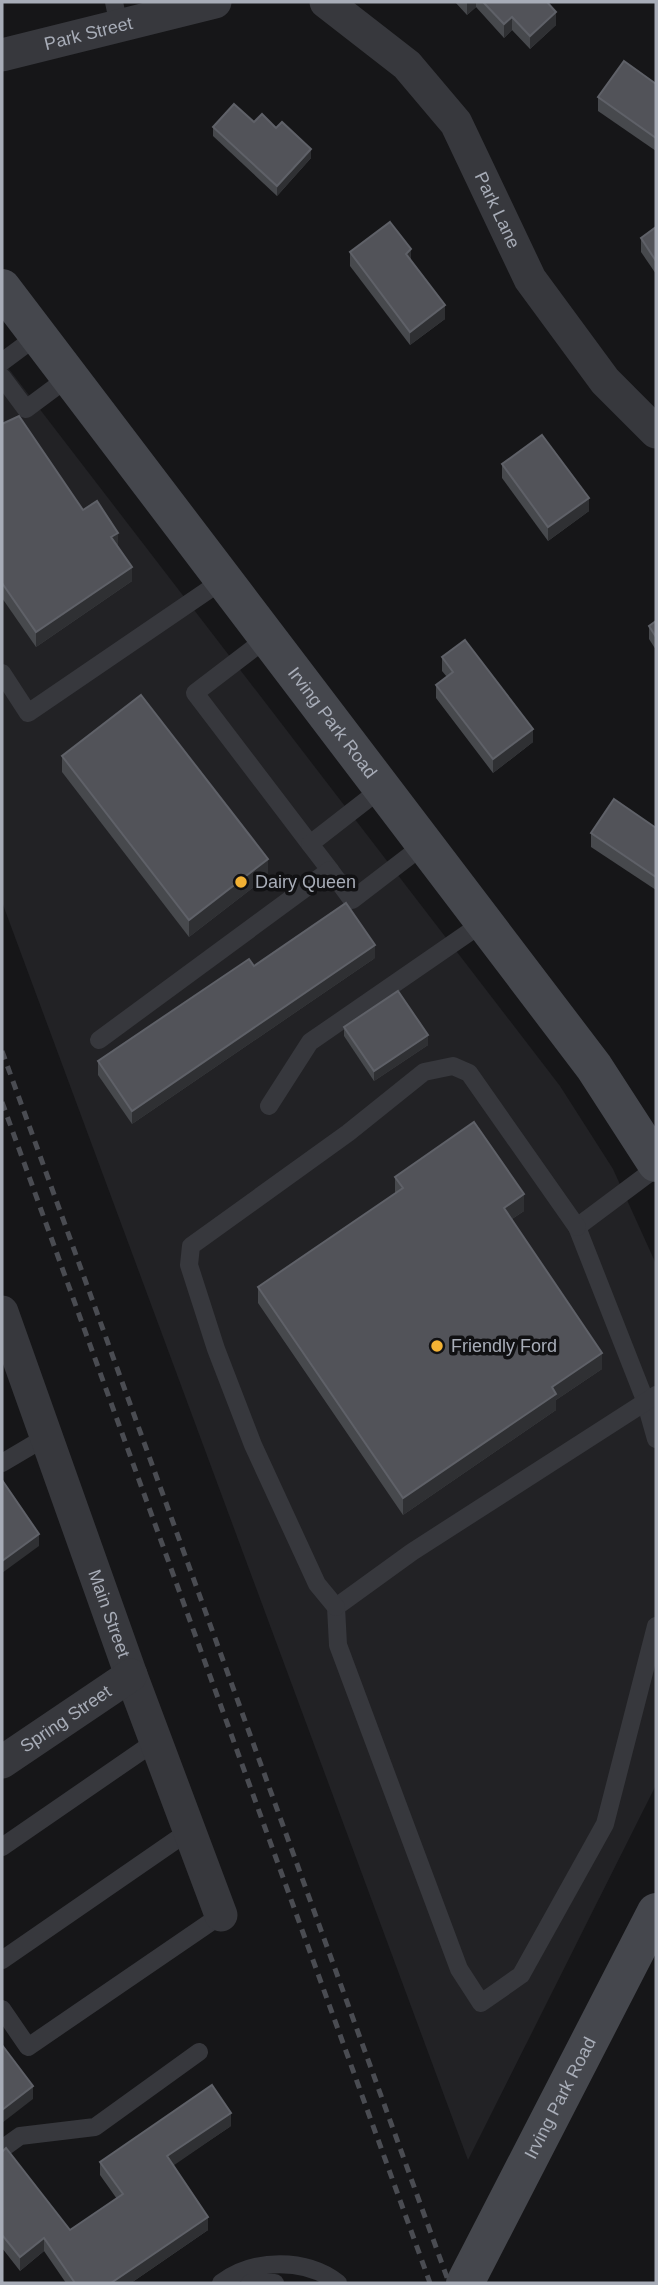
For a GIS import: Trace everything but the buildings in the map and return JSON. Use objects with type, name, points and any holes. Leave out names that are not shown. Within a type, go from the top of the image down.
[{"type":"main road","name":"Irving Park Road","points":[[3,294],[594,1067],[647,1144],[656,1166]]},
{"type":"main road","name":"Irving Park Road","points":[[465,2283],[656,1912]]},
{"type":"street","name":"Park Street","points":[[2,55],[117,14],[215,2]]},
{"type":"street","name":"Park Lane","points":[[326,2],[407,65],[456,123],[530,279],[605,381],[656,432]]},
{"type":"street","name":"Main Street","points":[[2,1312],[131,1675],[220,1915]]},
{"type":"street","name":"Spring Street","points":[[2,1762],[131,1675]]},
{"type":"lane","points":[[2,362],[37,336]]},
{"type":"lane","points":[[2,377],[26,409],[69,377]]},
{"type":"lane","points":[[2,673],[28,713],[223,580]]},
{"type":"lane","points":[[267,638],[195,693],[352,900],[425,844]]},
{"type":"lane","points":[[310,844],[382,788]]},
{"type":"lane","points":[[99,1040],[330,870]]},
{"type":"lane","points":[[269,1106],[310,1042],[484,922]]},
{"type":"lane","points":[[656,1439],[651,1398],[577,1227],[469,1073],[453,1066],[424,1072],[348,1133],[191,1246],[189,1265],[216,1349],[253,1445],[317,1584],[336,1606],[338,1645],[458,1969],[481,2003],[521,1975],[605,1824],[656,1626]]},
{"type":"lane","points":[[577,1227],[656,1166]]},
{"type":"lane","points":[[336,1606],[412,1552],[651,1398]]},
{"type":"lane","points":[[2,1463],[46,1437]]},
{"type":"lane","points":[[2,1847],[156,1741]]},
{"type":"lane","points":[[2,1959],[188,1831]]},
{"type":"lane","points":[[2,2009],[28,2048],[220,1915]]},
{"type":"lane","points":[[2,2149],[20,2136],[95,2127],[200,2052]]},
{"type":"lane","points":[[221,2283],[250,2268],[278,2264],[307,2266],[338,2283]]},
{"type":"lane","points":[[250,2283],[275,2283]]},
{"type":"shaded area","points":[[2,360],[560,1086],[613,1169],[656,1264],[656,1785],[468,2160],[2,902]]},
{"type":"railway","points":[[2,1051],[449,2283]]},
{"type":"railway","points":[[2,1102],[430,2283]]},
{"type":"place","name":"Dairy Queen","points":[[241,882]]},
{"type":"place","name":"Friendly Ford","points":[[437,1346]]}]
